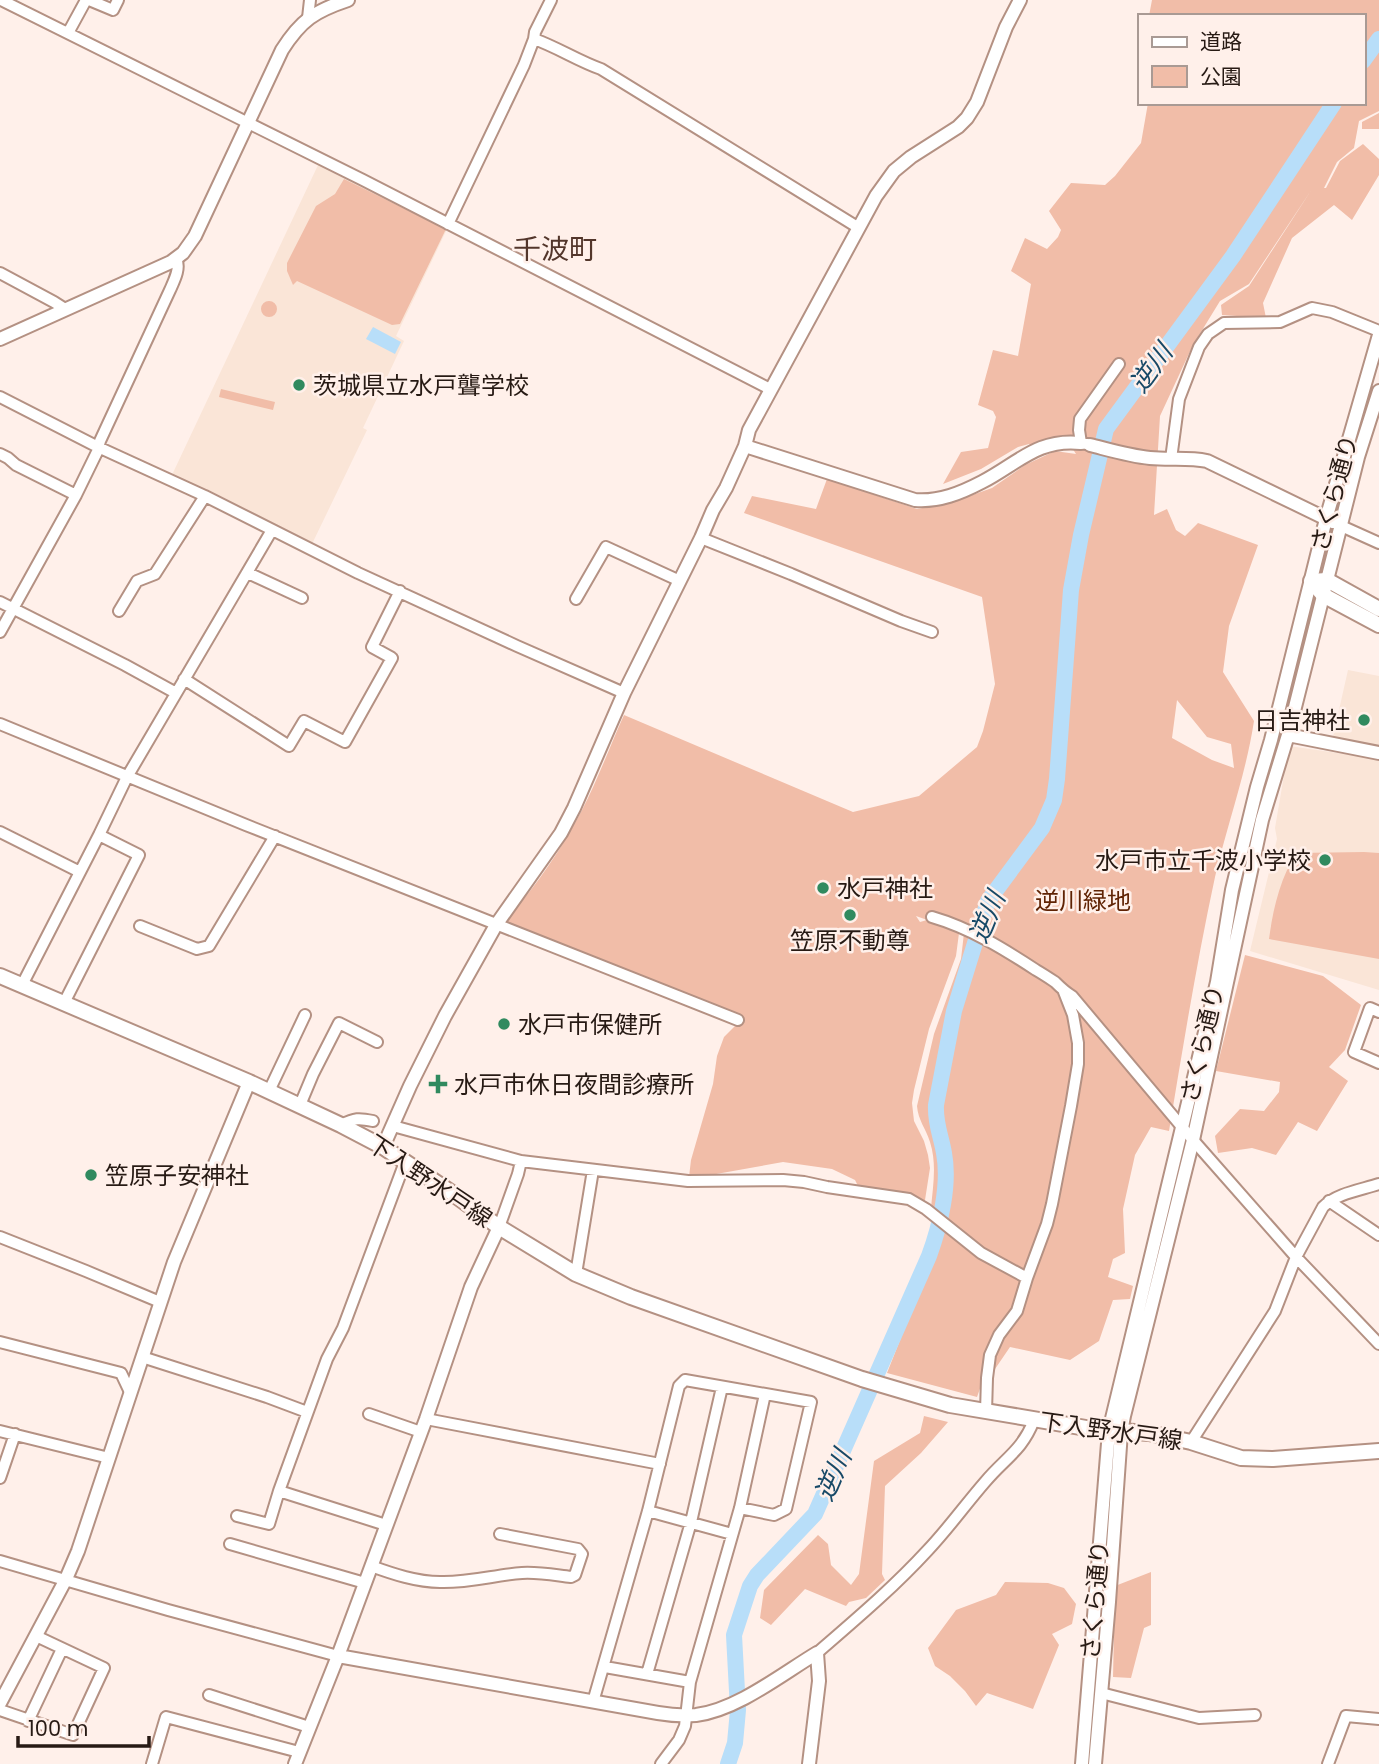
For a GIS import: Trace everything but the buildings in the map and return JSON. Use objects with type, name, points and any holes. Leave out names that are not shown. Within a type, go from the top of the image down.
[{"type":"main road","points":[[1311,581],[1326,580],[1379,609]]},
{"type":"main road","points":[[1311,581],[1323,595],[1379,625]]},
{"type":"main road","name":"下入野水戸線","points":[[0,976],[249,1082],[341,1125],[383,1147],[499,1227],[576,1274],[631,1297],[885,1387],[986,1412],[1115,1431],[1149,1433],[1191,1442],[1241,1458],[1379,1451]]},
{"type":"street","points":[[1,0],[771,389]]},
{"type":"street","points":[[68,33],[87,0],[113,10],[118,0]]},
{"type":"street","points":[[308,18],[310,0]]},
{"type":"street","points":[[0,339],[176,259],[195,236],[282,50],[308,18],[348,0]]},
{"type":"street","points":[[449,224],[524,65],[535,32],[551,0]]},
{"type":"street","points":[[383,1147],[445,1016],[496,925],[561,833],[575,808],[624,693],[701,538],[750,430],[883,184],[911,157],[958,127],[967,118],[977,102],[1006,27],[1020,0]]},
{"type":"street","points":[[534,39],[577,61],[601,69],[859,228]]},
{"type":"street","points":[[0,632],[76,495],[174,282],[179,263],[176,259]]},
{"type":"street","points":[[0,273],[65,309]]},
{"type":"street","points":[[1171,459],[1179,399],[1199,347],[1208,334],[1224,323],[1280,322],[1312,308],[1332,312],[1379,333]]},
{"type":"street","name":"さくら通り","points":[[1082,1764],[1115,1431],[1217,982],[1237,868],[1326,519],[1379,333]]},
{"type":"street","points":[[1085,444],[1079,430],[1080,419],[1119,363]]},
{"type":"street","name":"さくら通り","points":[[1095,1764],[1115,1431],[1193,1140],[1262,820],[1288,736],[1339,525],[1379,391]]},
{"type":"street","points":[[0,397],[358,573],[624,693]]},
{"type":"street","points":[[744,446],[915,500],[928,501],[983,482],[1030,453],[1056,443],[1085,444],[1149,458],[1192,458],[1218,465],[1379,543]]},
{"type":"street","points":[[0,454],[76,495]]},
{"type":"street","points":[[119,611],[137,581],[155,574],[205,496]]},
{"type":"street","points":[[22,985],[127,777],[272,530]]},
{"type":"street","points":[[701,538],[932,632]]},
{"type":"street","points":[[576,599],[606,547],[680,580]]},
{"type":"street","points":[[248,573],[302,598]]},
{"type":"street","points":[[184,679],[289,746],[304,721],[345,742],[392,658],[372,647],[400,591]]},
{"type":"street","points":[[0,601],[176,693]]},
{"type":"street","points":[[0,724],[738,1020]]},
{"type":"street","points":[[1288,736],[1379,753]]},
{"type":"street","points":[[0,832],[80,872]]},
{"type":"street","points":[[64,1003],[139,855],[99,835]]},
{"type":"street","points":[[140,926],[197,949],[209,946],[275,836]]},
{"type":"street","points":[[932,917],[989,941],[1055,982],[1064,992],[1073,1015],[1078,1043],[1078,1064],[1052,1204],[1017,1311],[999,1335],[990,1356],[986,1412]]},
{"type":"street","points":[[1064,992],[1072,996],[1296,1257],[1379,1344]]},
{"type":"street","points":[[1379,1012],[1370,1008],[1354,1052],[1379,1063]]},
{"type":"street","points":[[269,1091],[305,1015]]},
{"type":"street","points":[[300,1105],[339,1023],[377,1042]]},
{"type":"street","points":[[0,1703],[66,1579],[78,1551],[174,1262],[249,1082]]},
{"type":"street","points":[[341,1125],[359,1118],[373,1121]]},
{"type":"street","points":[[393,1126],[521,1161],[688,1181],[804,1182],[909,1199],[926,1209],[981,1253],[1027,1278]]},
{"type":"street","points":[[152,1764],[166,1717],[297,1758],[426,1419],[471,1287],[499,1227],[521,1161]]},
{"type":"street","points":[[237,1516],[269,1524],[307,1412],[327,1359],[343,1328],[405,1162]]},
{"type":"street","points":[[576,1274],[593,1170]]},
{"type":"street","points":[[1191,1442],[1275,1311],[1296,1257],[1329,1201],[1379,1184]]},
{"type":"street","points":[[1329,1201],[1379,1235]]},
{"type":"street","points":[[0,1237],[160,1302]]},
{"type":"street","points":[[0,1342],[121,1373],[130,1392]]},
{"type":"street","points":[[142,1357],[307,1412]]},
{"type":"street","points":[[593,1702],[648,1511],[679,1386],[685,1380],[811,1402],[786,1509],[774,1515],[740,1508]]},
{"type":"street","points":[[648,1674],[691,1522],[722,1387]]},
{"type":"street","points":[[660,1764],[679,1741],[687,1716],[690,1682],[740,1508],[765,1394]]},
{"type":"street","points":[[369,1415],[421,1432]]},
{"type":"street","points":[[426,1419],[660,1464]]},
{"type":"street","points":[[0,1561],[338,1656],[657,1713],[699,1715],[725,1707],[750,1694],[817,1653],[889,1590],[929,1549],[987,1478],[1020,1447],[1034,1420]]},
{"type":"street","points":[[0,1431],[109,1458]]},
{"type":"street","points":[[0,1478],[15,1434]]},
{"type":"street","points":[[279,1491],[386,1525]]},
{"type":"street","points":[[648,1511],[732,1534]]},
{"type":"street","points":[[371,1566],[399,1576],[438,1582],[538,1572],[571,1577],[575,1575],[582,1554],[578,1549],[500,1534]]},
{"type":"street","points":[[230,1544],[365,1583]]},
{"type":"street","points":[[0,1710],[73,1735],[104,1668],[36,1636]]},
{"type":"street","points":[[28,1721],[62,1649]]},
{"type":"street","points":[[809,1764],[819,1681],[817,1653]]},
{"type":"street","points":[[605,1667],[690,1682]]},
{"type":"street","points":[[1101,1693],[1199,1718],[1255,1715]]},
{"type":"street","points":[[209,1695],[309,1727]]},
{"type":"street","points":[[1328,1764],[1346,1716],[1379,1719]]},
{"type":"shaded area","name":"茨城県立水戸聾学校","points":[[319,163],[448,227],[396,336],[404,341],[363,428],[367,430],[312,544],[171,477]]},
{"type":"shaded area","points":[[1348,670],[1379,676],[1379,747],[1332,741]]},
{"type":"shaded area","name":"水戸市立千波小学校","points":[[1289,746],[1379,759],[1379,990],[1250,951],[1277,839],[1275,828]]},
{"type":"green space","name":"逆川緑地","points":[[1152,0],[1379,0],[1379,111],[1359,121],[1354,148],[1337,162],[1324,188],[1340,161],[1363,144],[1379,159],[1379,175],[1352,220],[1334,205],[1292,238],[1263,303],[1266,318],[1222,315],[1221,305],[1249,286],[1312,189],[1249,284],[1220,301],[1193,345],[1160,416],[1154,515],[1167,509],[1176,530],[1185,536],[1198,523],[1258,545],[1229,626],[1223,672],[1254,721],[1215,877],[1169,1131],[1151,1127],[1135,1155],[1123,1209],[1125,1253],[1113,1259],[1108,1277],[1133,1286],[1130,1299],[1113,1300],[1099,1341],[1070,1360],[1010,1347],[995,1369],[987,1369],[977,1397],[887,1373],[947,1221],[931,1208],[933,1158],[917,1106],[934,1034],[961,959],[964,933],[916,916],[920,922],[927,920],[959,933],[956,956],[929,1029],[912,1103],[914,1121],[924,1141],[930,1168],[923,1202],[859,1188],[855,1180],[832,1169],[783,1162],[689,1177],[691,1160],[713,1084],[717,1056],[724,1037],[742,1019],[504,922],[537,882],[574,825],[624,715],[853,812],[919,796],[977,747],[995,684],[982,597],[744,513],[752,496],[816,509],[827,479],[917,509],[950,503],[992,488],[1025,465],[1055,451],[1076,454],[1067,437],[1050,438],[1031,446],[1029,444],[1018,447],[981,469],[943,484],[961,452],[988,448],[996,417],[993,411],[978,405],[993,350],[1018,356],[1031,284],[1011,271],[1025,238],[1047,249],[1061,230],[1049,211],[1071,183],[1105,185],[1141,143],[1148,105],[1365,105],[1365,14],[1149,14]],"holes":[[[1177,700],[1207,737],[1231,744],[1234,768],[1212,760],[1172,738]]]},
{"type":"green space","points":[[1379,113],[1379,129],[1362,129],[1362,122]]},
{"type":"green space","points":[[344,179],[446,229],[400,324],[392,325],[297,281],[293,285],[287,271],[287,263],[316,206],[335,194]]},
{"type":"green space","points":[[266,301],[272,301],[277,309],[275,315],[266,317],[261,312],[261,306]]},
{"type":"green space","points":[[221,389],[275,402],[273,410],[219,397]]},
{"type":"green space","points":[[1297,853],[1379,853],[1379,959],[1269,939],[1278,894]]},
{"type":"green space","points":[[1245,955],[1323,976],[1361,1005],[1345,1050],[1329,1067],[1348,1081],[1317,1131],[1298,1122],[1276,1155],[1252,1148],[1218,1153],[1215,1136],[1240,1109],[1264,1111],[1279,1092],[1280,1082],[1216,1071]]},
{"type":"green space","points":[[924,1416],[948,1422],[921,1453],[885,1486],[882,1574],[885,1580],[866,1598],[849,1602],[846,1606],[805,1589],[771,1625],[760,1618],[764,1590],[818,1535],[828,1544],[831,1565],[851,1585],[859,1574],[874,1461],[920,1433]]},
{"type":"green space","points":[[1151,1572],[1151,1625],[1144,1628],[1131,1678],[1113,1677],[1115,1586]]},
{"type":"green space","points":[[1005,1582],[1048,1583],[1064,1588],[1076,1604],[1072,1624],[1052,1634],[1059,1645],[1033,1709],[987,1693],[976,1706],[950,1676],[935,1666],[928,1648],[956,1610],[996,1595]]},
{"type":"water","points":[[373,327],[401,342],[395,354],[366,339]]},
{"type":"waterway","name":"逆川","points":[[1365,58],[1379,39]]},
{"type":"waterway","name":"逆川","points":[[728,1764],[735,1743],[738,1710],[734,1635],[750,1586],[757,1575],[815,1514],[929,1256],[937,1232],[943,1205],[946,1165],[937,1124],[936,1105],[954,1011],[988,901],[1042,828],[1054,800],[1071,590],[1106,429],[1233,256],[1333,105]]},
{"type":"place","name":"茨城県立水戸聾学校","points":[[299,385]]},
{"type":"place","name":"日吉神社","points":[[1364,720]]},
{"type":"place","name":"水戸市立千波小学校","points":[[1325,860]]},
{"type":"place","name":"水戸神社","points":[[823,888]]},
{"type":"place","name":"笠原不動尊","points":[[850,915]]},
{"type":"place","name":"水戸市保健所","points":[[504,1024]]},
{"type":"place","name":"水戸市休日夜間診療所","points":[[438,1084]]},
{"type":"place","name":"笠原子安神社","points":[[91,1175]]},
{"type":"district","name":"千波町","points":[[555,249]]}]
